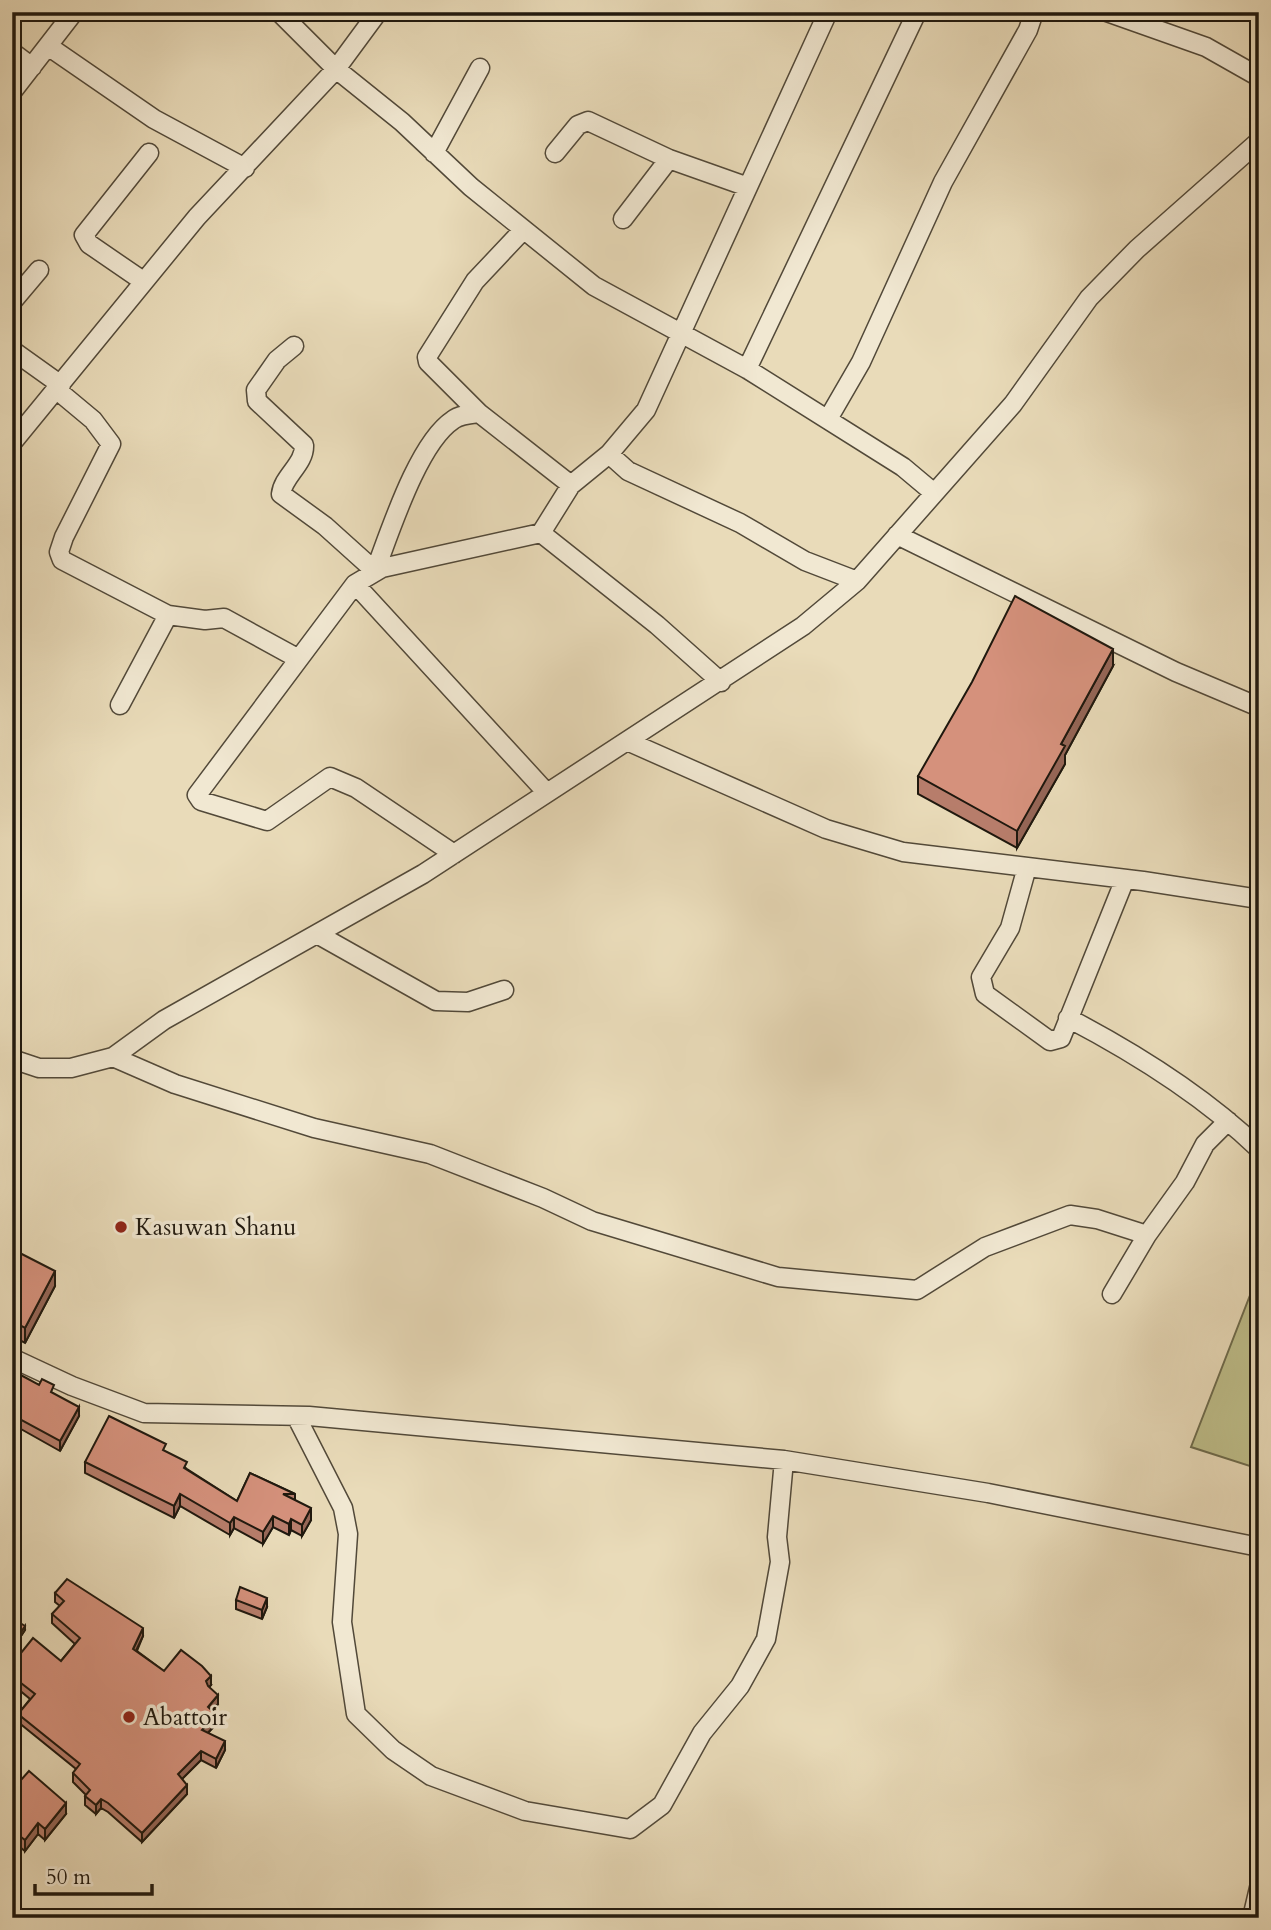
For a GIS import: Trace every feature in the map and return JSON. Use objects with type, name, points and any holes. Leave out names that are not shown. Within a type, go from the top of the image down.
[{"type":"street","points":[[12,92],[74,12]]},
{"type":"street","points":[[279,12],[336,69],[523,230],[594,286],[747,369],[903,467],[934,493]]},
{"type":"street","points":[[12,443],[197,217],[336,69],[378,12]]},
{"type":"street","points":[[454,853],[356,788],[330,777],[267,821],[198,797],[203,784],[355,584],[375,571],[541,533],[571,485],[610,454],[646,410],[828,12]]},
{"type":"street","points":[[747,369],[917,12]]},
{"type":"street","points":[[828,419],[861,362],[943,182],[1028,30],[1034,12]]},
{"type":"street","points":[[1107,12],[1206,47],[1259,77]]},
{"type":"street","points":[[48,46],[154,119],[245,168]]},
{"type":"street","points":[[12,52],[32,67]]},
{"type":"street","points":[[434,153],[480,68]]},
{"type":"street","points":[[555,153],[578,125],[587,121],[669,159],[748,187]]},
{"type":"street","points":[[12,1059],[39,1068],[71,1068],[113,1057],[164,1020],[454,853],[721,682],[803,626],[857,580],[1013,404],[1089,298],[1137,249],[1259,141]]},
{"type":"street","points":[[143,281],[89,244],[84,235],[149,153]]},
{"type":"street","points":[[624,219],[669,159]]},
{"type":"street","points":[[523,230],[475,281],[428,356],[432,367],[479,412],[571,485]]},
{"type":"street","points":[[12,302],[39,270]]},
{"type":"street","points":[[295,346],[277,360],[256,390],[257,401],[304,445],[304,454],[283,485],[281,494],[325,526],[375,571]]},
{"type":"street","points":[[12,350],[59,387],[93,420],[111,444],[77,507],[60,547],[62,560],[168,615],[205,620],[224,618],[297,658]]},
{"type":"street","points":[[375,571],[403,498],[438,434],[454,418],[479,412]]},
{"type":"street","points":[[610,454],[628,471],[740,523],[805,561],[857,580]]},
{"type":"street","points":[[541,533],[657,625],[721,682]]},
{"type":"street","points":[[897,535],[1176,672],[1259,707]]},
{"type":"street","points":[[355,584],[547,793]]},
{"type":"street","points":[[120,705],[168,615]]},
{"type":"street","points":[[627,741],[826,829],[903,852],[1125,879],[1259,899]]},
{"type":"street","points":[[1027,867],[1010,928],[981,977],[985,993],[1050,1041],[1061,1038],[1125,879]]},
{"type":"street","points":[[317,933],[436,1001],[468,1002],[504,990]]},
{"type":"street","points":[[1068,1018],[1113,1042],[1228,1121],[1259,1149]]},
{"type":"street","points":[[113,1057],[175,1084],[314,1128],[430,1154],[543,1198],[592,1221],[778,1277],[917,1290],[985,1247],[1070,1215],[1097,1219],[1147,1235]]},
{"type":"street","points":[[1112,1294],[1147,1235],[1185,1182],[1205,1144],[1228,1121]]},
{"type":"street","points":[[12,1358],[72,1386],[144,1413],[297,1418],[309,1416],[784,1460],[988,1493],[1259,1547]]},
{"type":"street","points":[[297,1418],[343,1508],[348,1534],[342,1622],[356,1714],[393,1751],[431,1776],[525,1811],[630,1829],[662,1805],[702,1733],[740,1686],[766,1639],[780,1562],[777,1537],[784,1460]]},
{"type":"street","points":[[1252,1918],[1259,1888]]},
{"type":"green space","points":[[1254,1285],[1259,1287],[1259,1469],[1191,1447]]},
{"type":"building","points":[[1015,596],[1113,649],[1061,744],[1065,746],[1017,831],[918,776],[972,682]]},
{"type":"building","points":[[12,1249],[55,1271],[25,1328],[12,1321]]},
{"type":"building","points":[[17,1373],[39,1385],[42,1379],[54,1385],[51,1392],[79,1407],[60,1441],[12,1415],[12,1382]]},
{"type":"building","points":[[109,1416],[166,1444],[163,1450],[187,1462],[184,1468],[237,1501],[250,1473],[295,1494],[283,1494],[311,1508],[302,1525],[291,1519],[289,1524],[273,1516],[263,1532],[234,1517],[230,1523],[180,1494],[174,1506],[85,1462]]},
{"type":"building","points":[[67,1579],[143,1628],[133,1649],[164,1671],[181,1650],[211,1676],[206,1681],[218,1695],[208,1707],[217,1715],[202,1730],[225,1741],[216,1759],[201,1751],[178,1774],[187,1785],[142,1833],[108,1803],[101,1799],[96,1805],[85,1796],[90,1790],[73,1773],[80,1764],[18,1714],[35,1694],[12,1676],[12,1664],[33,1638],[61,1661],[80,1638],[52,1614],[64,1601],[55,1593]]},
{"type":"building","points":[[240,1587],[267,1598],[262,1610],[236,1600]]},
{"type":"building","points":[[12,1618],[25,1626],[17,1638],[12,1635]]},
{"type":"building","points":[[29,1771],[66,1803],[45,1829],[38,1823],[25,1840],[12,1830],[12,1790]]},
{"type":"place","name":"Kasuwan Shanu","points":[[121,1227]]},
{"type":"place","name":"Abattoir","points":[[129,1717]]}]
